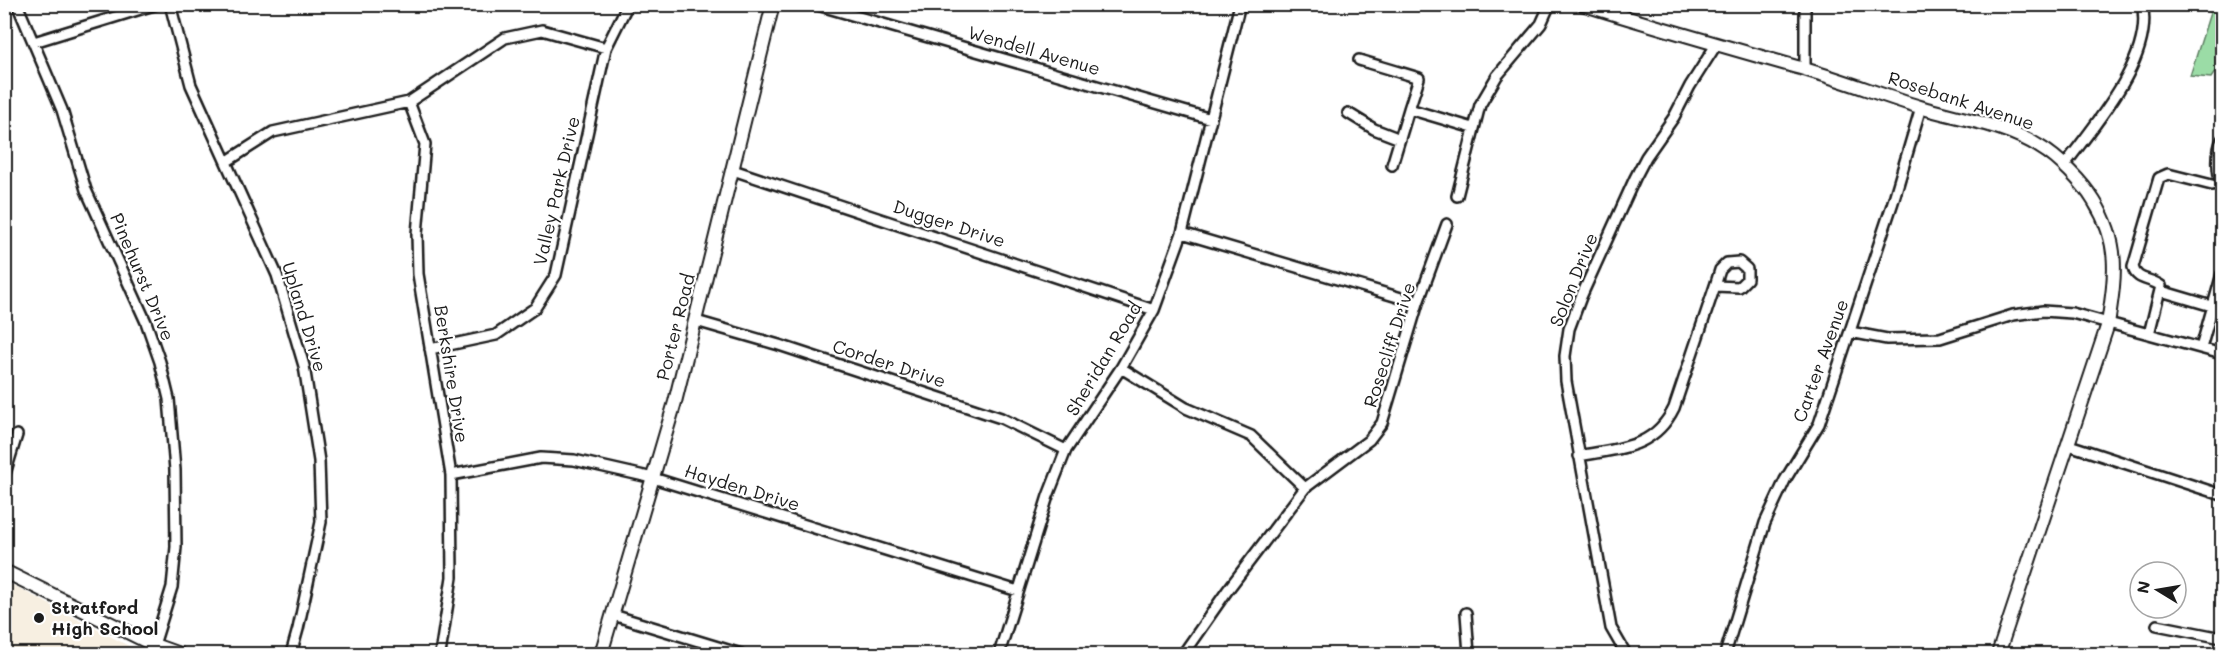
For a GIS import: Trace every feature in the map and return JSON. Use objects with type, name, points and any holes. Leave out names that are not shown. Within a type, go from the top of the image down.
[{"type":"street","name":"Pinehurst Drive","points":[[17,4],[62,110],[86,190],[146,322],[160,362],[169,399],[175,470],[176,547],[172,587],[154,645]]},
{"type":"street","points":[[33,42],[157,4]]},
{"type":"street","name":"Upland Drive","points":[[170,4],[191,85],[277,276],[304,366],[319,461],[321,522],[291,654]]},
{"type":"street","name":"Valley Park Drive","points":[[430,349],[495,335],[536,308],[556,275],[606,48],[628,4]]},
{"type":"street","name":"Porter Road","points":[[601,654],[696,321],[773,4]]},
{"type":"street","name":"Wendell Avenue","points":[[813,4],[1211,119]]},
{"type":"street","name":"Sheridan Road","points":[[999,654],[1048,496],[1066,450],[1121,368],[1154,310],[1182,233],[1240,4]]},
{"type":"street","points":[[1457,196],[1480,105],[1497,76],[1541,24],[1550,4]]},
{"type":"street","name":"Rosebank Avenue","points":[[1582,4],[1716,45],[1805,69],[1921,107],[2014,134],[2040,147],[2064,166],[2094,201],[2115,255],[2108,324],[1998,654]]},
{"type":"street","points":[[1805,4],[1805,69]]},
{"type":"street","points":[[2064,166],[2124,84],[2139,48],[2145,14],[2142,4]]},
{"type":"street","points":[[226,162],[273,132],[409,102],[505,38],[542,30],[606,48]]},
{"type":"street","name":"Solon Drive","points":[[1626,654],[1611,628],[1566,381],[1565,356],[1569,329],[1581,297],[1635,178],[1716,45]]},
{"type":"street","points":[[1359,60],[1419,78],[1392,165]]},
{"type":"street","name":"Berkshire Drive","points":[[409,102],[425,144],[416,251],[417,274],[451,475],[452,577],[440,654]]},
{"type":"street","name":"Carter Avenue","points":[[1725,654],[1765,523],[1785,480],[1819,424],[1921,107]]},
{"type":"street","points":[[1409,109],[1473,128]]},
{"type":"street","points":[[1348,113],[1374,129],[1400,139]]},
{"type":"street","points":[[2148,334],[2161,286],[2135,274],[2133,267],[2159,178],[2168,174],[2217,185],[2221,161],[2220,143],[2223,140]]},
{"type":"street","name":"Dugger Drive","points":[[733,170],[1154,310]]},
{"type":"street","name":"Rosecliff Drive","points":[[1183,654],[1227,591],[1305,488],[1369,440],[1382,423],[1419,303],[1447,224]]},
{"type":"street","points":[[1182,233],[1419,303]]},
{"type":"street","points":[[2201,348],[2218,307],[2223,274]]},
{"type":"street","points":[[1579,456],[1632,446],[1646,441],[1668,422],[1715,286]]},
{"type":"street","points":[[2161,291],[2218,307]]},
{"type":"street","points":[[1850,332],[1887,339],[1940,339],[2013,315],[2043,311],[2072,313],[2223,354]]},
{"type":"street","name":"Corder Drive","points":[[696,321],[779,345],[1001,418],[1066,450]]},
{"type":"street","points":[[1121,368],[1186,408],[1251,436],[1305,488]]},
{"type":"street","points":[[4,477],[16,435]]},
{"type":"street","points":[[2069,445],[2223,495]]},
{"type":"street","name":"Hayden Drive","points":[[451,475],[541,458],[574,460],[653,478],[1018,591]]},
{"type":"street","points":[[4,571],[154,645],[179,654]]},
{"type":"street","points":[[1466,613],[1469,654]]},
{"type":"street","points":[[613,615],[741,654]]},
{"type":"street","points":[[2157,625],[2223,638]]},
{"type":"shaded area","name":"Stratford High School","points":[[5,581],[144,654],[5,654]]},
{"type":"green space","points":[[2210,5],[2222,5],[2222,62],[2211,78],[2190,76],[2210,13]]},
{"type":"place","name":"Stratford High School","points":[[39,618]]}]
